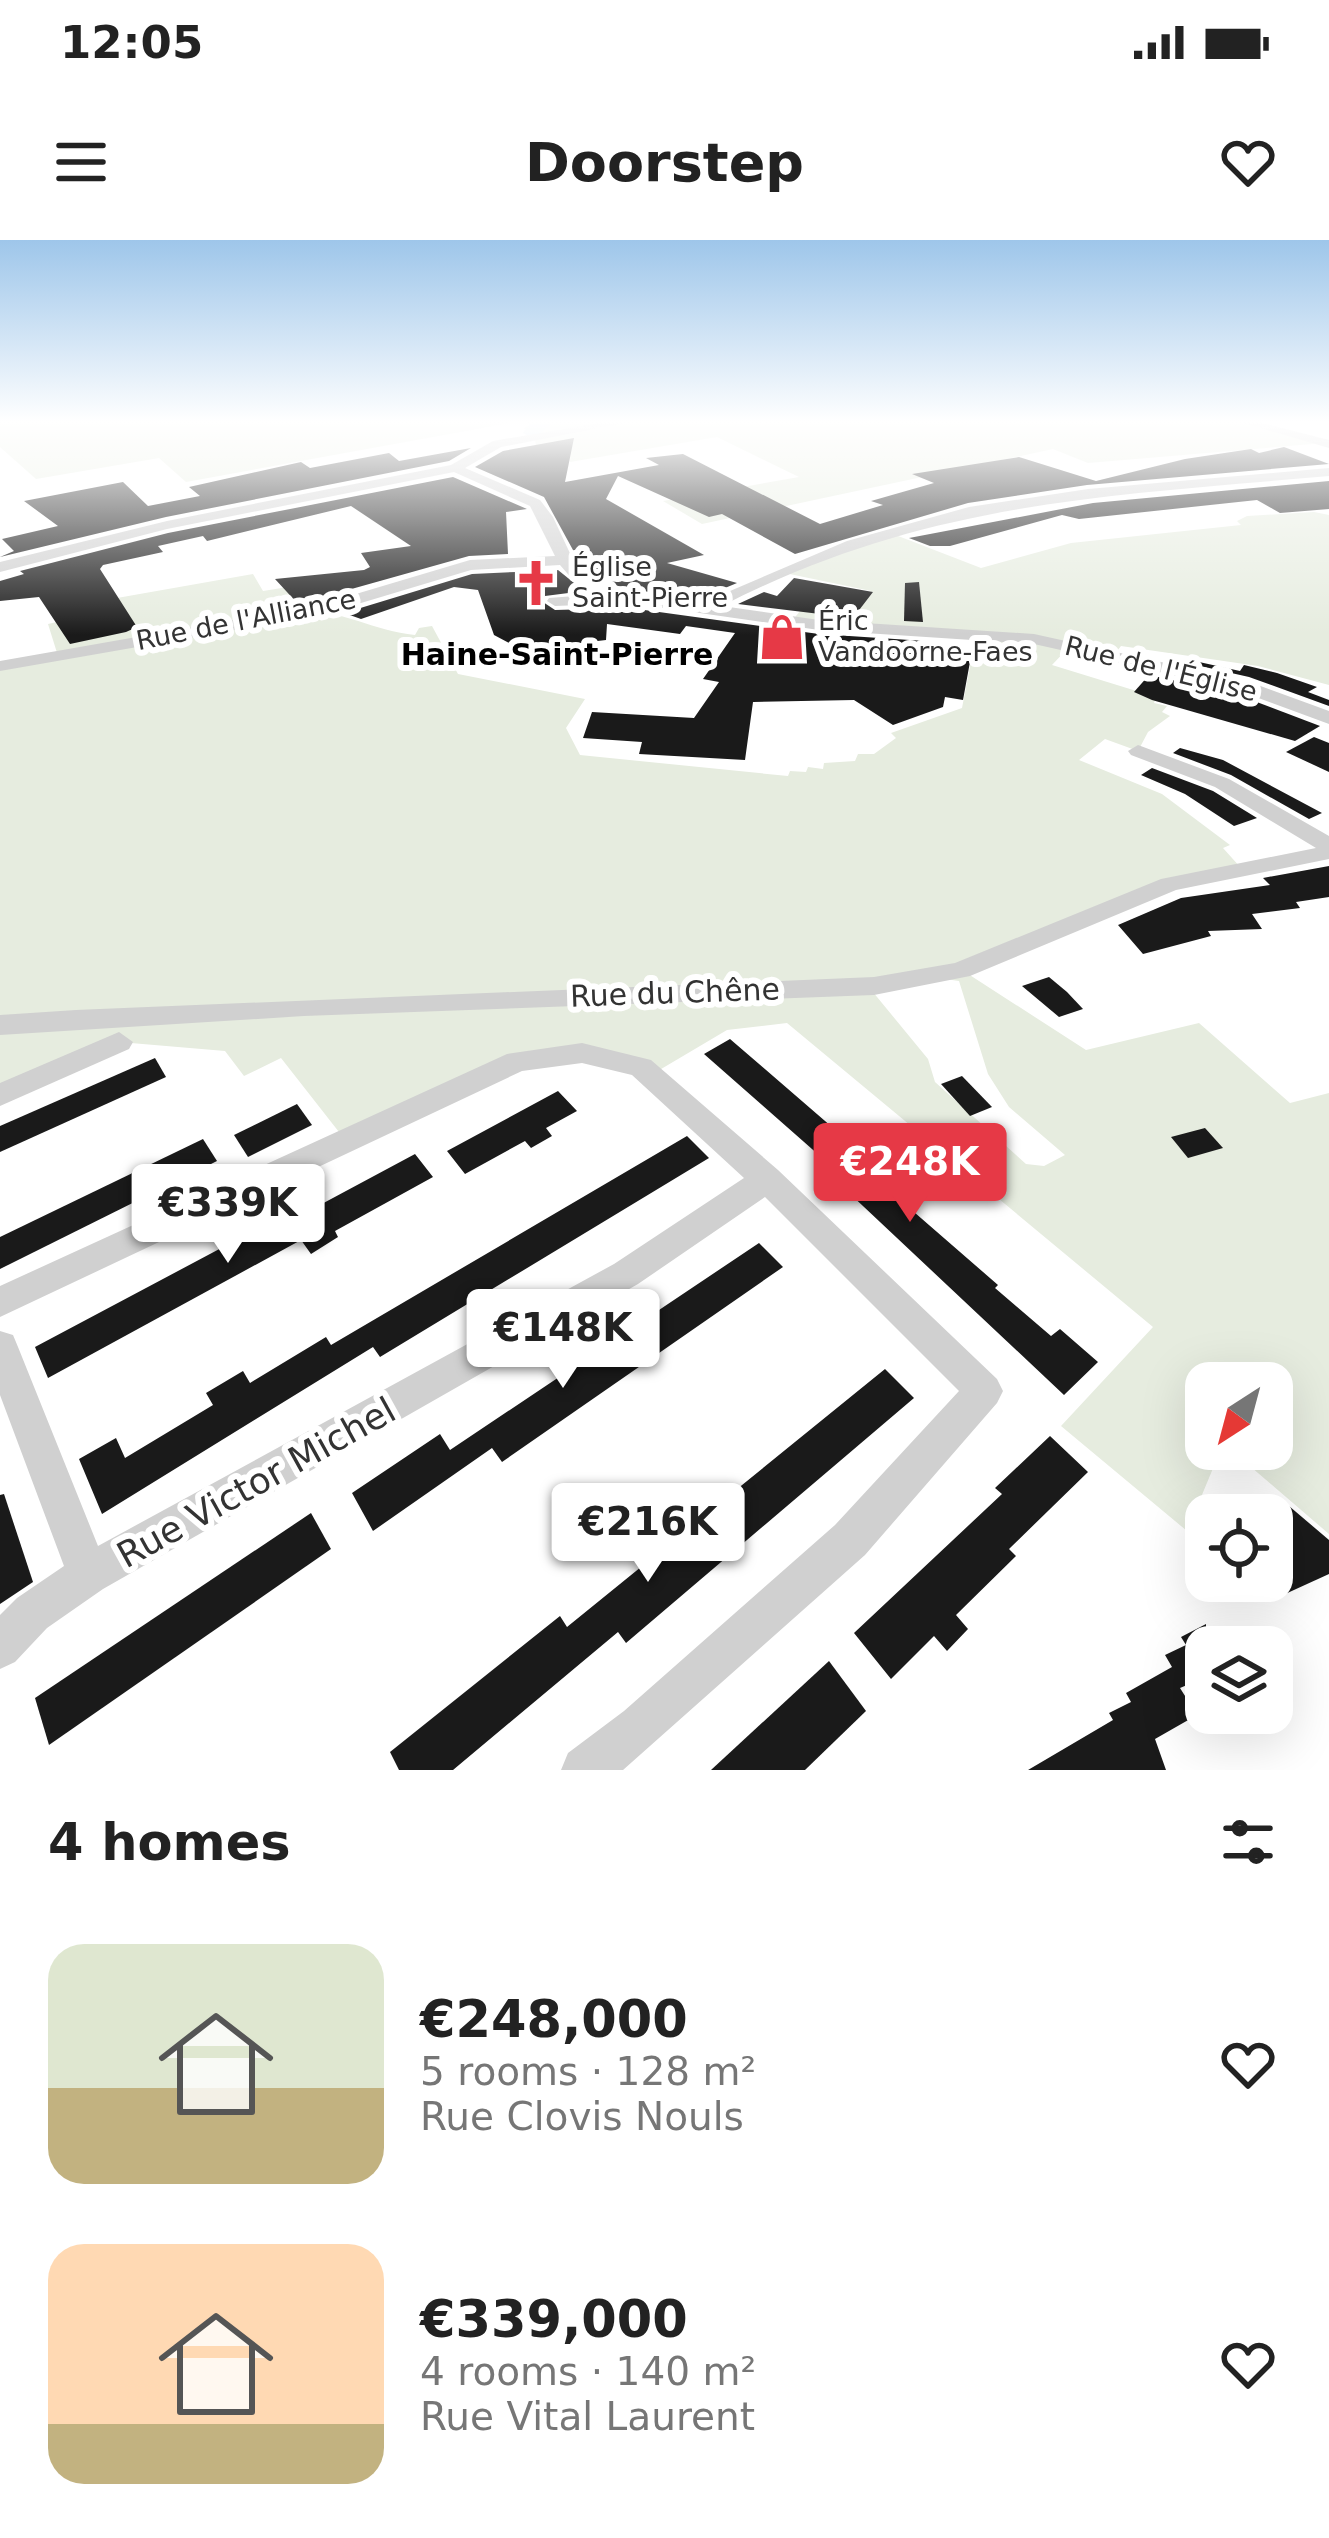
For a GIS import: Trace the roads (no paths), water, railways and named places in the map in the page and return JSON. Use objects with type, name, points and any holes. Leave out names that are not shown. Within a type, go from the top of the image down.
[{"type":"street","points":[[0,567],[183,521],[330,492]]},
{"type":"street","points":[[511,492],[535,503],[561,560]]},
{"type":"street","points":[[705,608],[780,572],[958,514],[1012,503],[1120,492]]},
{"type":"street","name":"Rue de l'Alliance","points":[[0,666],[321,610],[482,563],[561,560]]},
{"type":"street","name":"Rue de l'Église","points":[[561,560],[596,587],[630,598]]},
{"type":"street","name":"Rue de l'Église","points":[[555,601],[630,598],[819,625],[1034,639],[1240,685],[1329,718]]},
{"type":"street","points":[[1138,751],[1222,783],[1329,849]]},
{"type":"street","name":"Rue du Chêne","points":[[0,1025],[203,1009],[777,989],[932,977],[961,970],[1169,884],[1329,849]]},
{"type":"street","points":[[0,1096],[119,1042]]},
{"type":"street","points":[[0,1303],[517,1061],[582,1053],[626,1062],[651,1075],[767,1179],[984,1391],[850,1540],[585,1770]]},
{"type":"street","name":"Rue Victor Michel","points":[[0,1647],[32,1613],[88,1574],[605,1286],[767,1179]]},
{"type":"street","points":[[0,1347],[88,1574]]},
{"type":"place","name":"Église Saint-Pierre","points":[[536,583]]},
{"type":"place","name":"Éric Vandoorne-Faes","points":[[782,637]]},
{"type":"district","name":"Haine-Saint-Pierre","points":[[557,655]]}]
